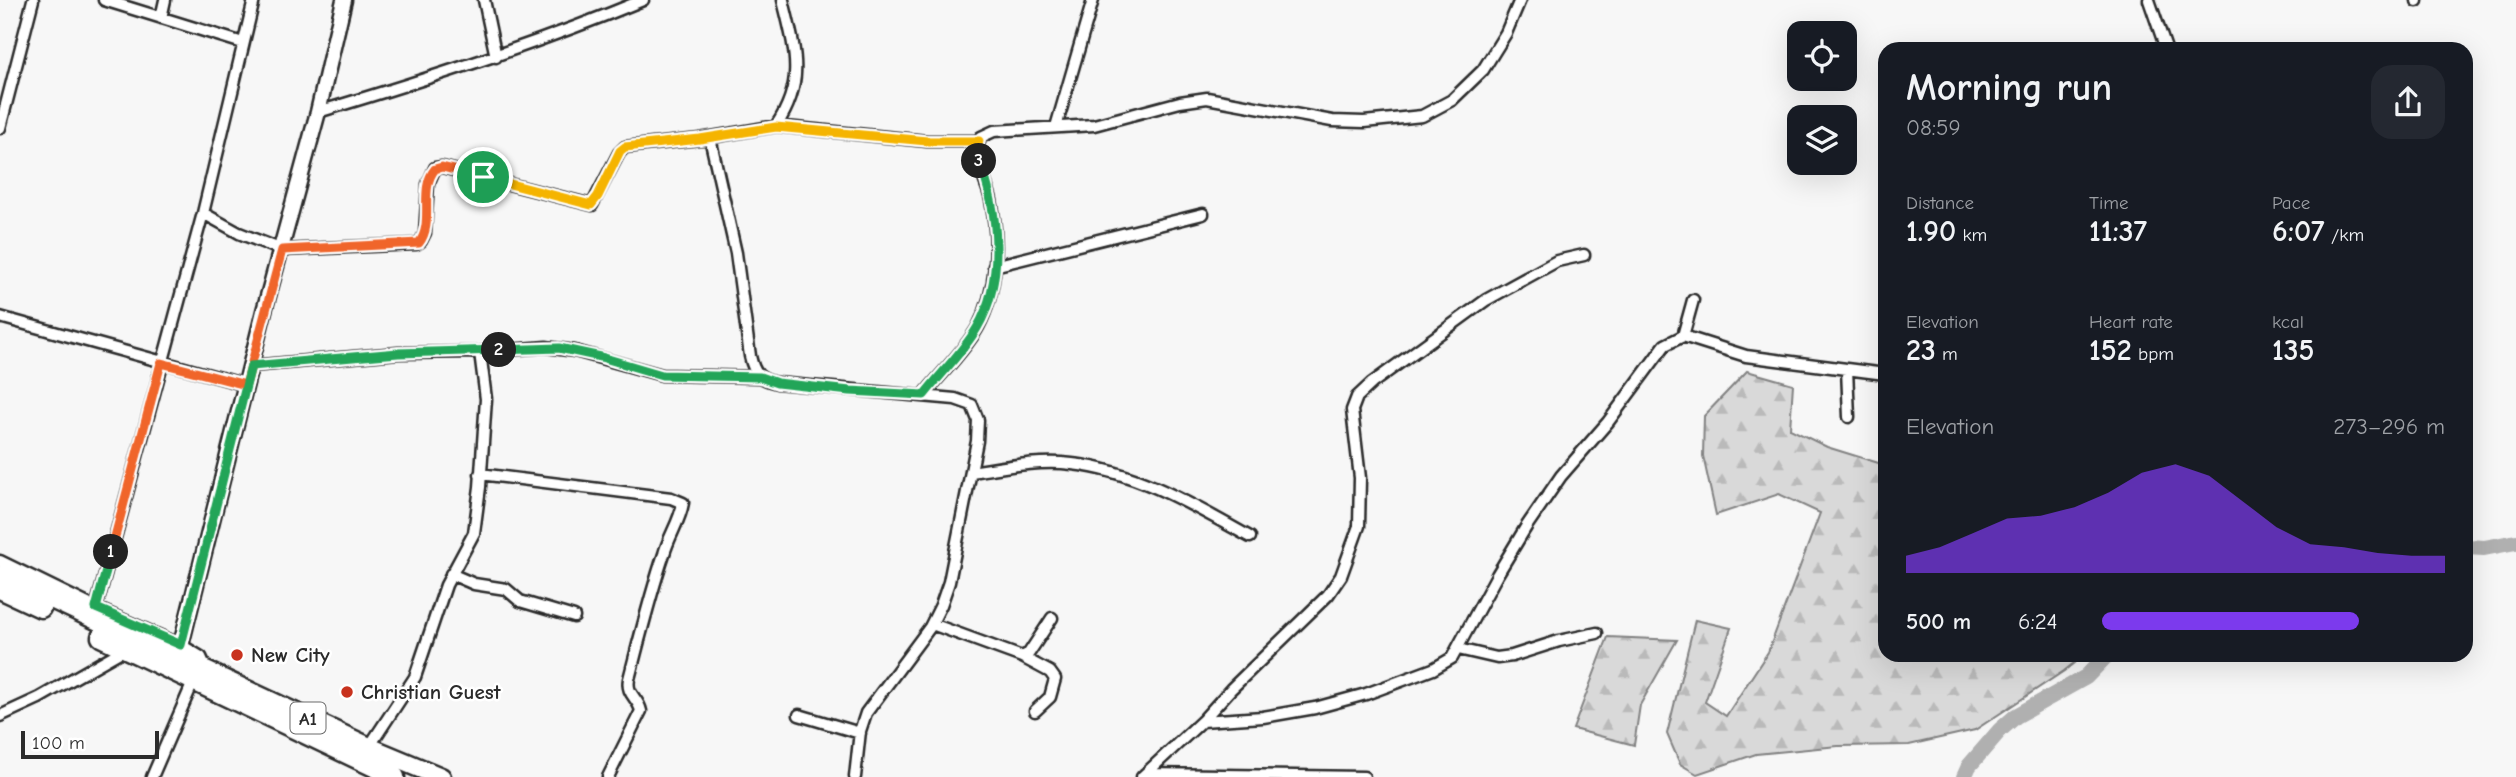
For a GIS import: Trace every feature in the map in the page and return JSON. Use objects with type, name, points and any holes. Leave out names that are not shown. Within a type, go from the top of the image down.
[{"type":"highway","name":"A1","points":[[0,575],[128,636],[395,777]]},
{"type":"highway","name":"A1","points":[[0,589],[126,649],[201,676],[441,777]]},
{"type":"main road","points":[[181,645],[318,112],[344,0]]},
{"type":"street","points":[[0,128],[33,0]]},
{"type":"street","points":[[104,0],[243,43]]},
{"type":"street","points":[[161,18],[165,0]]},
{"type":"street","points":[[96,608],[203,213],[254,0]]},
{"type":"street","points":[[484,0],[496,57]]},
{"type":"street","points":[[318,112],[496,57],[572,30],[643,0]]},
{"type":"street","points":[[776,127],[788,108],[797,75],[783,0]]},
{"type":"street","points":[[1056,127],[1093,0]]},
{"type":"street","points":[[203,213],[239,233],[282,250],[419,243],[425,233],[430,177],[438,167],[590,205],[594,204],[619,153],[625,147],[710,138],[776,127],[927,141],[979,141],[994,131],[1094,125],[1180,102],[1207,98],[1332,121],[1364,122],[1422,116],[1452,100],[1483,70],[1506,33],[1520,0]]},
{"type":"street","points":[[2149,0],[2164,42]]},
{"type":"street","points":[[710,138],[736,253],[753,370],[760,377]]},
{"type":"street","points":[[924,395],[976,330],[988,301],[994,266],[993,209],[977,155],[979,141]]},
{"type":"street","points":[[994,266],[1203,214]]},
{"type":"street","points":[[1143,776],[1202,721],[1328,594],[1341,576],[1357,533],[1360,510],[1358,459],[1351,418],[1357,397],[1372,383],[1486,300],[1557,261],[1584,255]]},
{"type":"street","points":[[1683,336],[1693,300]]},
{"type":"street","points":[[0,317],[246,385]]},
{"type":"street","points":[[1202,721],[1264,717],[1315,708],[1366,694],[1452,658],[1497,575],[1561,476],[1608,422],[1665,345],[1683,336],[1745,356],[1878,373]]},
{"type":"street","points":[[251,366],[398,353],[480,352],[546,347],[575,351],[662,375],[760,377],[777,383],[924,395],[972,405],[977,413],[977,441],[957,554],[941,606],[932,624],[870,705],[860,733],[855,777]]},
{"type":"street","points":[[369,747],[415,677],[439,601],[474,533],[486,399],[480,352]]},
{"type":"street","points":[[1847,369],[1849,417]]},
{"type":"street","points":[[971,472],[1033,463],[1073,464],[1118,474],[1172,496],[1250,537]]},
{"type":"street","points":[[480,474],[671,498],[683,503],[648,604],[627,688],[639,703],[641,711],[608,777]]},
{"type":"street","points":[[0,561],[96,608],[181,645],[201,657],[201,676],[152,777]]},
{"type":"street","points":[[451,574],[474,584],[506,589],[520,601],[574,617]]},
{"type":"street","points":[[1022,657],[1029,653],[1052,618]]},
{"type":"street","points":[[932,624],[1022,657],[1050,672],[1055,679],[1050,697],[1035,712]]},
{"type":"street","points":[[1458,649],[1497,658],[1597,633]]},
{"type":"street","points":[[0,716],[39,698],[126,649]]},
{"type":"street","points":[[799,715],[860,733]]},
{"type":"street","points":[[1143,776],[1364,777]]},
{"type":"green space","points":[[1747,371],[1793,384],[1790,429],[1827,447],[1878,463],[1878,662],[2075,662],[1975,730],[1909,745],[1838,746],[1756,754],[1697,774],[1680,764],[1667,734],[1695,620],[1731,628],[1705,702],[1726,716],[1768,652],[1820,513],[1779,494],[1716,515],[1703,456],[1704,416]]},
{"type":"green space","points":[[1608,637],[1677,640],[1640,705],[1634,745],[1573,729]]},
{"type":"waterway","points":[[2473,547],[2516,542]]},
{"type":"waterway","points":[[1964,777],[1969,766],[2016,716],[2086,677],[2100,662]]},
{"type":"place","name":"New City","points":[[237,655]]},
{"type":"place","name":"Christian Guest","points":[[347,692]]},
{"type":"route","points":[[776,127],[927,141],[979,141],[977,155],[993,209],[995,248],[992,284],[984,315],[976,330],[924,395],[777,383],[760,377],[653,374],[601,357],[546,347],[480,352],[398,353],[251,366],[181,645],[96,608],[161,363],[246,385],[264,311],[282,250],[407,246],[419,243],[425,233],[428,184],[435,169],[442,167],[483,177],[590,205],[594,204],[620,151],[629,146],[700,139],[776,127]]}]
